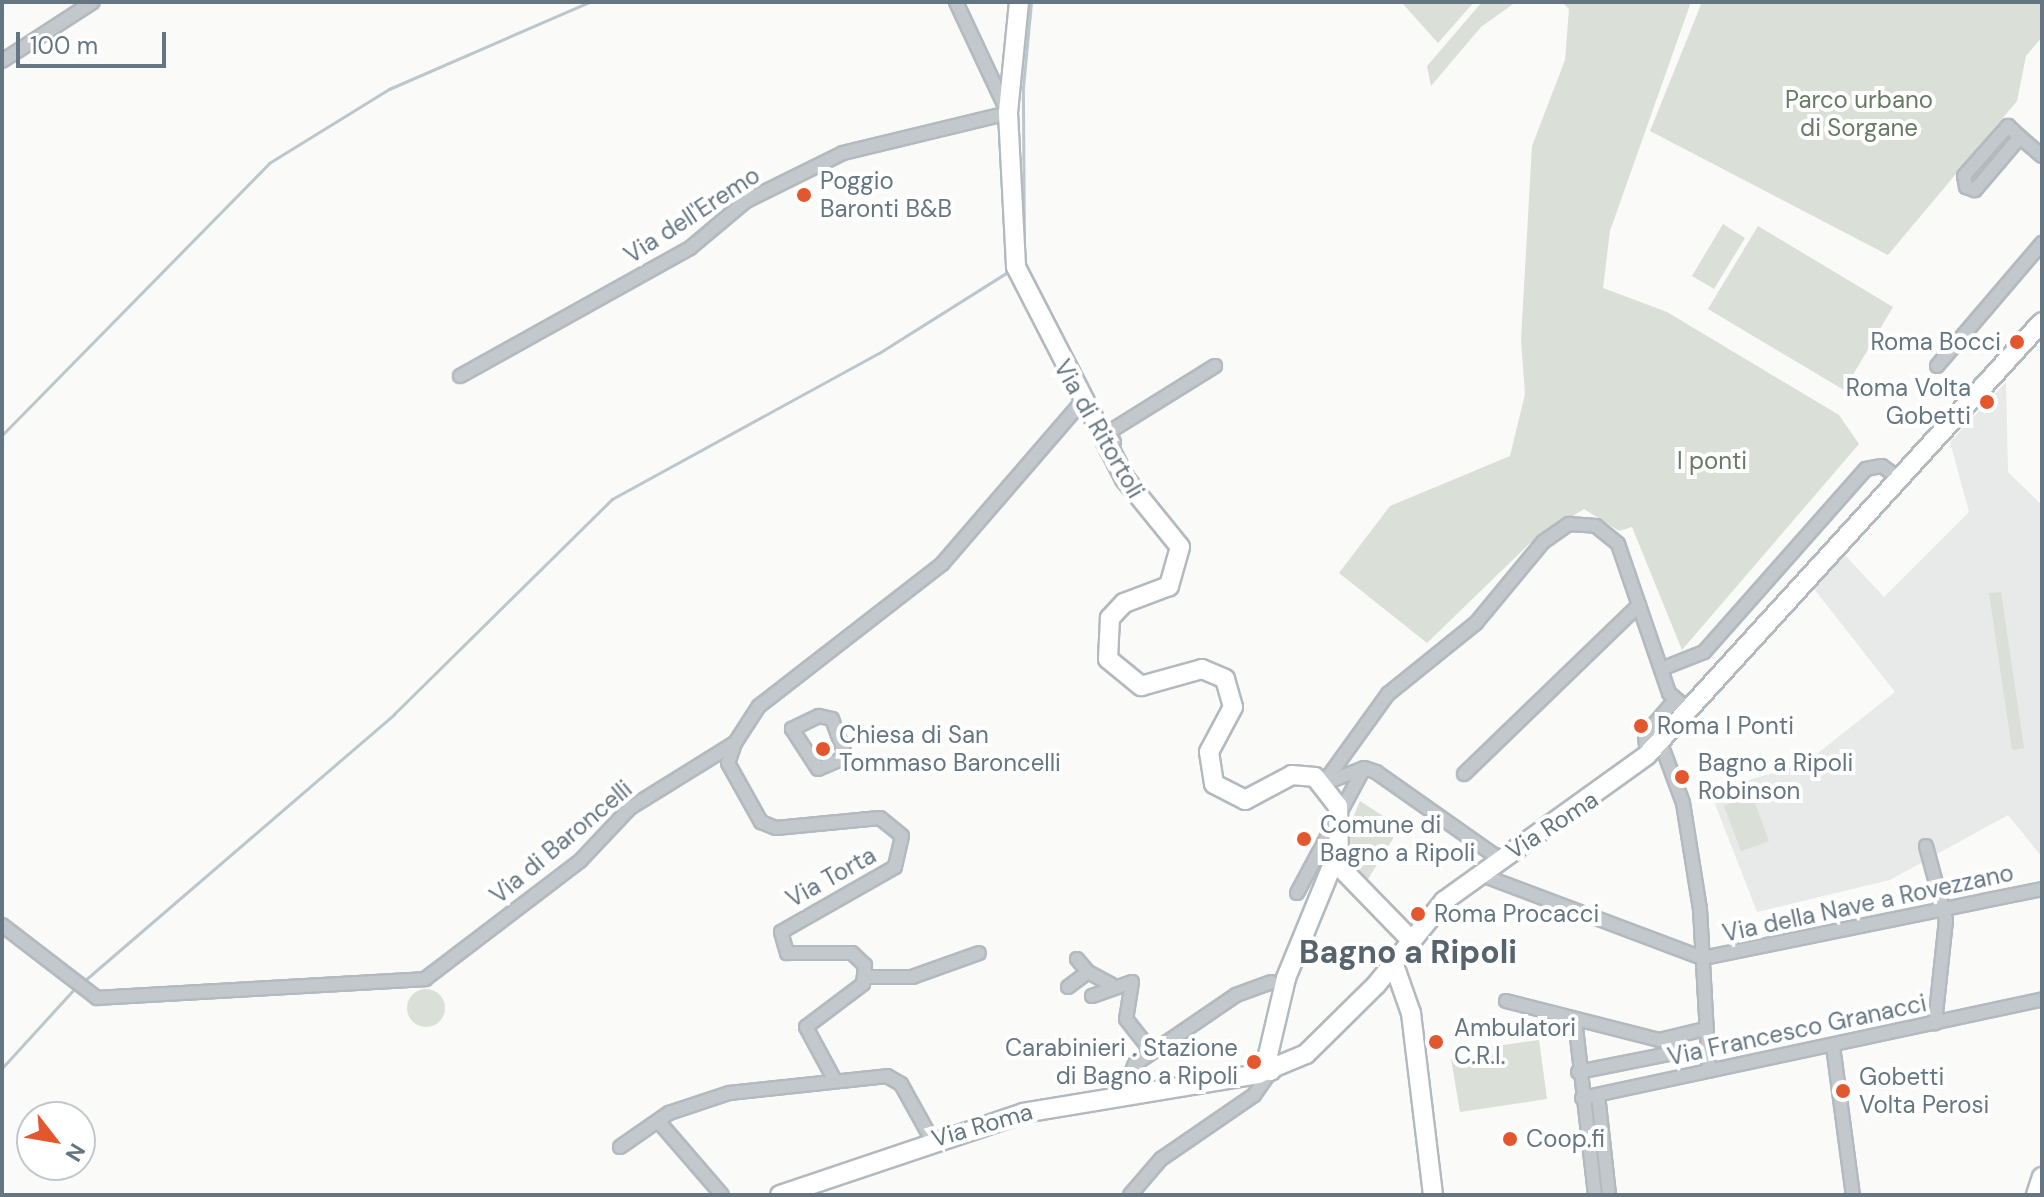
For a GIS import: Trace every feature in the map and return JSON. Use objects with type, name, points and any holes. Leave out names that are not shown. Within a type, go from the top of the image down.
[{"type":"street","points":[[2,61],[93,2]]},
{"type":"street","points":[[956,2],[1008,113]]},
{"type":"street","name":"Via di Ritortoli","points":[[1019,2],[1008,113],[1016,267],[1079,397],[1125,479],[1173,534],[1181,558],[1169,586],[1124,603],[1110,618],[1106,652],[1114,670],[1141,686],[1202,669],[1225,679],[1233,707],[1208,768],[1229,796],[1250,799],[1301,773],[1323,784],[1364,768]]},
{"type":"street","name":"Via dell'Eremo","points":[[460,376],[690,248],[746,201],[843,153],[1008,113]]},
{"type":"street","points":[[1973,192],[1964,176],[2008,126],[2042,156]]},
{"type":"street","points":[[1937,366],[2042,243]]},
{"type":"street","name":"Via Roma","points":[[780,1195],[932,1140],[1124,1092],[1271,1071],[1306,1054],[1393,962],[1410,939],[1479,874],[1654,748],[1683,705],[2042,322]]},
{"type":"street","points":[[1125,479],[1109,432],[1215,366]]},
{"type":"street","name":"Via di Baroncelli","points":[[2,925],[97,998],[425,979],[580,861],[630,808],[735,743],[759,706],[942,564],[1079,397]]},
{"type":"street","points":[[1661,669],[1704,652],[1866,469],[1882,466],[1897,477]]},
{"type":"street","points":[[1130,1195],[1161,1159],[1254,1095],[1271,1071],[1280,984],[1336,856],[1338,813],[1323,784],[1379,703],[1476,623],[1560,527],[1586,523],[1613,537],[1661,669],[1683,705]]},
{"type":"street","points":[[1464,774],[1639,605]]},
{"type":"street","points":[[819,716],[832,719],[846,757],[818,769],[792,729],[819,716]]},
{"type":"street","name":"Via Torta","points":[[735,743],[728,763],[761,822],[776,828],[880,818],[899,829],[904,848],[895,867],[781,932],[787,953],[855,954],[867,977]]},
{"type":"street","points":[[1654,748],[1685,813],[1703,958],[1709,1071]]},
{"type":"street","points":[[1297,893],[1364,768],[1500,859]]},
{"type":"street","points":[[1926,846],[1943,913],[1935,1023]]},
{"type":"street","points":[[1336,856],[1351,883],[1410,939]]},
{"type":"street","name":"Via della Nave a Rovezzano","points":[[1479,874],[1703,958],[1943,913],[2042,889]]},
{"type":"street","points":[[834,1079],[807,1038],[808,1022],[867,977],[912,977],[979,953]]},
{"type":"street","points":[[1077,959],[1088,972],[1112,985]]},
{"type":"street","points":[[1393,962],[1411,1013],[1433,1195]]},
{"type":"street","points":[[1068,987],[1088,972]]},
{"type":"street","points":[[1092,996],[1112,985],[1132,982],[1126,1019],[1152,1052]]},
{"type":"street","points":[[1124,1092],[1130,1068],[1152,1052],[1236,995],[1280,984]]},
{"type":"street","name":"Via Francesco Granacci","points":[[1582,1098],[2021,1006],[2042,999]]},
{"type":"street","points":[[1506,1001],[1653,1039],[1678,1037],[1705,1029]]},
{"type":"street","name":"Via Francesco Granacci","points":[[2021,1006],[2042,1008]]},
{"type":"street","points":[[1575,1019],[1578,1072],[1595,1195]]},
{"type":"street","points":[[1578,1072],[1674,1053],[1678,1037]]},
{"type":"street","points":[[1833,1046],[1853,1195]]},
{"type":"street","points":[[620,1147],[659,1122],[738,1091],[834,1079],[897,1080],[932,1140]]},
{"type":"street","points":[[1598,1095],[1609,1195]]},
{"type":"street","points":[[659,1122],[722,1195]]},
{"type":"street","points":[[2036,1195],[2042,1177]]},
{"type":"shaded area","points":[[2006,382],[2008,472],[2042,505],[2042,857],[2008,815],[1890,880],[1757,912],[1710,791],[1804,764],[1895,692],[1814,589],[1843,553],[1884,597],[1969,512],[1950,442]]},
{"type":"green space","points":[[1404,2],[1474,2],[1438,43],[1403,4]]},
{"type":"green space","points":[[1482,2],[1516,2],[1481,27],[1431,86],[1427,66]]},
{"type":"green space","name":"I ponti","points":[[1562,2],[1691,2],[1610,231],[1603,288],[1667,312],[1839,415],[1859,444],[1682,650],[1632,527],[1619,531],[1584,509],[1529,544],[1427,643],[1339,573],[1390,506],[1510,456],[1525,394],[1521,340],[1532,146],[1565,60],[1569,9]]},
{"type":"green space","name":"Parco urbano di Sorgane","points":[[1702,2],[2042,2],[2042,37],[2026,56],[2017,101],[1888,255],[1650,131]]},
{"type":"green space","points":[[1723,224],[1745,238],[1714,289],[1692,276]]},
{"type":"green space","points":[[1758,226],[1893,307],[1844,390],[1708,309]]},
{"type":"green space","points":[[2001,592],[2024,748],[2012,750],[1989,593]]},
{"type":"green space","points":[[1752,795],[1769,841],[1741,851],[1724,806]]},
{"type":"green space","points":[[1360,801],[1400,827],[1365,884],[1343,842]]},
{"type":"green space","points":[[426,989],[439,995],[445,1008],[439,1021],[426,1027],[413,1021],[407,1008],[413,995]]},
{"type":"green space","points":[[1539,1040],[1547,1099],[1460,1112],[1451,1059],[1482,1062],[1482,1048]]},
{"type":"waterway","points":[[2,435],[269,163],[389,89],[589,2]]},
{"type":"waterway","points":[[1024,250],[1023,87],[1031,2]]},
{"type":"waterway","points":[[84,981],[394,714],[612,499],[879,353],[1011,270]]},
{"type":"waterway","points":[[2,1068],[75,988]]},
{"type":"place","name":"Poggio Baronti B&B","points":[[804,195]]},
{"type":"place","name":"Roma Bocci","points":[[2017,342]]},
{"type":"place","name":"Roma Volta Gobetti","points":[[1987,402]]},
{"type":"place","name":"Roma I Ponti","points":[[1641,726]]},
{"type":"place","name":"Chiesa di San Tommaso Baroncelli","points":[[823,749]]},
{"type":"place","name":"Bagno a Ripoli Robinson","points":[[1682,777]]},
{"type":"place","name":"Comune di Bagno a Ripoli","points":[[1304,839]]},
{"type":"place","name":"Roma Procacci","points":[[1418,914]]},
{"type":"place","name":"Ambulatori C.R.I.","points":[[1436,1042]]},
{"type":"place","name":"Carabinieri . Stazione di Bagno a Ripoli","points":[[1254,1062]]},
{"type":"place","name":"Gobetti Volta Perosi","points":[[1843,1091]]},
{"type":"place","name":"Coop.fi","points":[[1510,1139]]},
{"type":"district","name":"Bagno a Ripoli","points":[[1408,952]]}]
